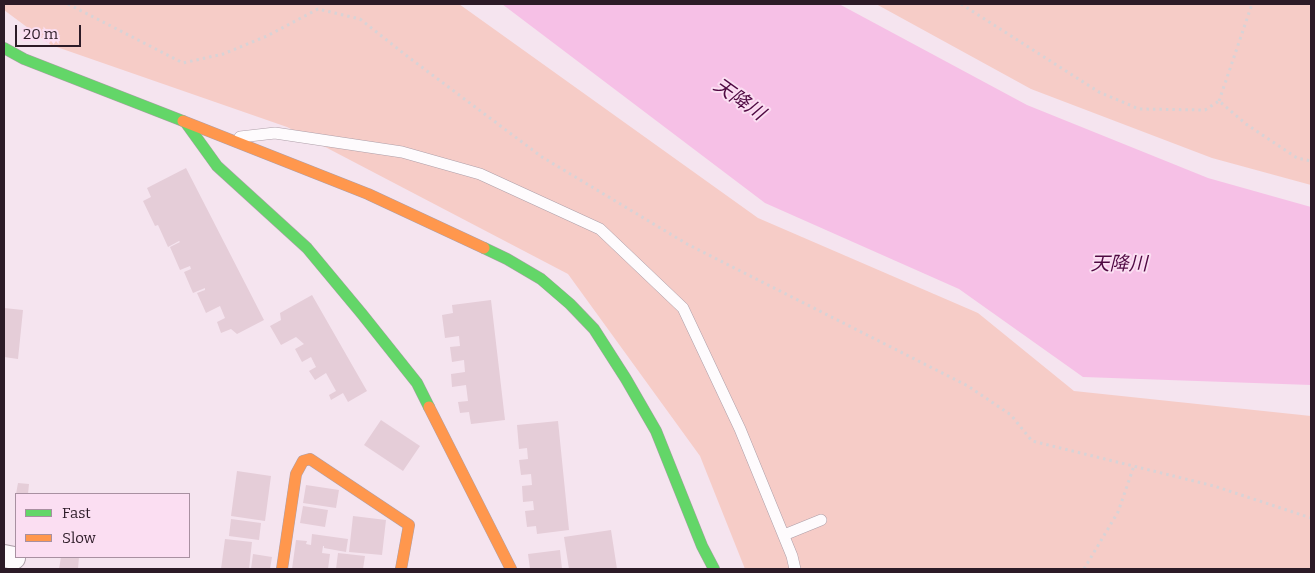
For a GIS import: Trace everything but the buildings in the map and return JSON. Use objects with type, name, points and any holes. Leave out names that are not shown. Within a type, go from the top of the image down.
[{"type":"street","points":[[4,48],[24,59],[186,124],[368,194],[507,258],[541,279],[594,328],[626,378],[656,431],[702,546],[714,569]]},
{"type":"street","points":[[186,124],[217,166],[307,248],[417,383],[511,569]]},
{"type":"street","points":[[282,569],[296,474],[302,461],[310,459],[409,525],[401,569]]},
{"type":"lane","points":[[224,138],[275,133],[402,152],[480,174],[600,229],[683,308],[740,429],[784,535],[795,569]]},
{"type":"lane","points":[[784,535],[821,520]]},
{"type":"path","points":[[68,4],[183,63],[223,54],[267,36],[318,9],[360,19],[542,157],[687,244],[968,386],[1011,415],[1032,441],[1214,486],[1311,518]]},
{"type":"path","points":[[961,4],[1099,92],[1139,109],[1205,110],[1219,101],[1252,4]]},
{"type":"path","points":[[1219,101],[1246,124],[1297,158],[1311,161]]},
{"type":"path","points":[[1084,569],[1118,512],[1134,466]]},
{"type":"shaded area","points":[[4,4],[459,4],[758,218],[978,313],[1074,391],[1311,416],[1311,569],[745,569],[700,456],[568,274],[287,127],[51,45],[4,10]]},
{"type":"shaded area","points":[[876,4],[1311,4],[1311,185],[1212,158],[1031,89]]},
{"type":"water","name":"天降川","points":[[502,4],[839,4],[1027,105],[1208,178],[1311,207],[1311,385],[1083,377],[959,289],[765,203]]},
{"type":"traffic: fast","points":[[4,48],[24,59],[183,121]]},
{"type":"traffic: fast","points":[[186,123],[217,166],[307,248],[417,383],[429,407]]},
{"type":"traffic: fast","points":[[484,248],[541,279],[570,304],[594,329],[656,431],[702,546],[714,569]]},
{"type":"traffic: slow","points":[[183,121],[368,194],[484,248]]},
{"type":"traffic: slow","points":[[429,407],[511,569]]},
{"type":"traffic: slow","points":[[282,569],[296,474],[303,461],[310,459],[409,525],[401,569]]}]
